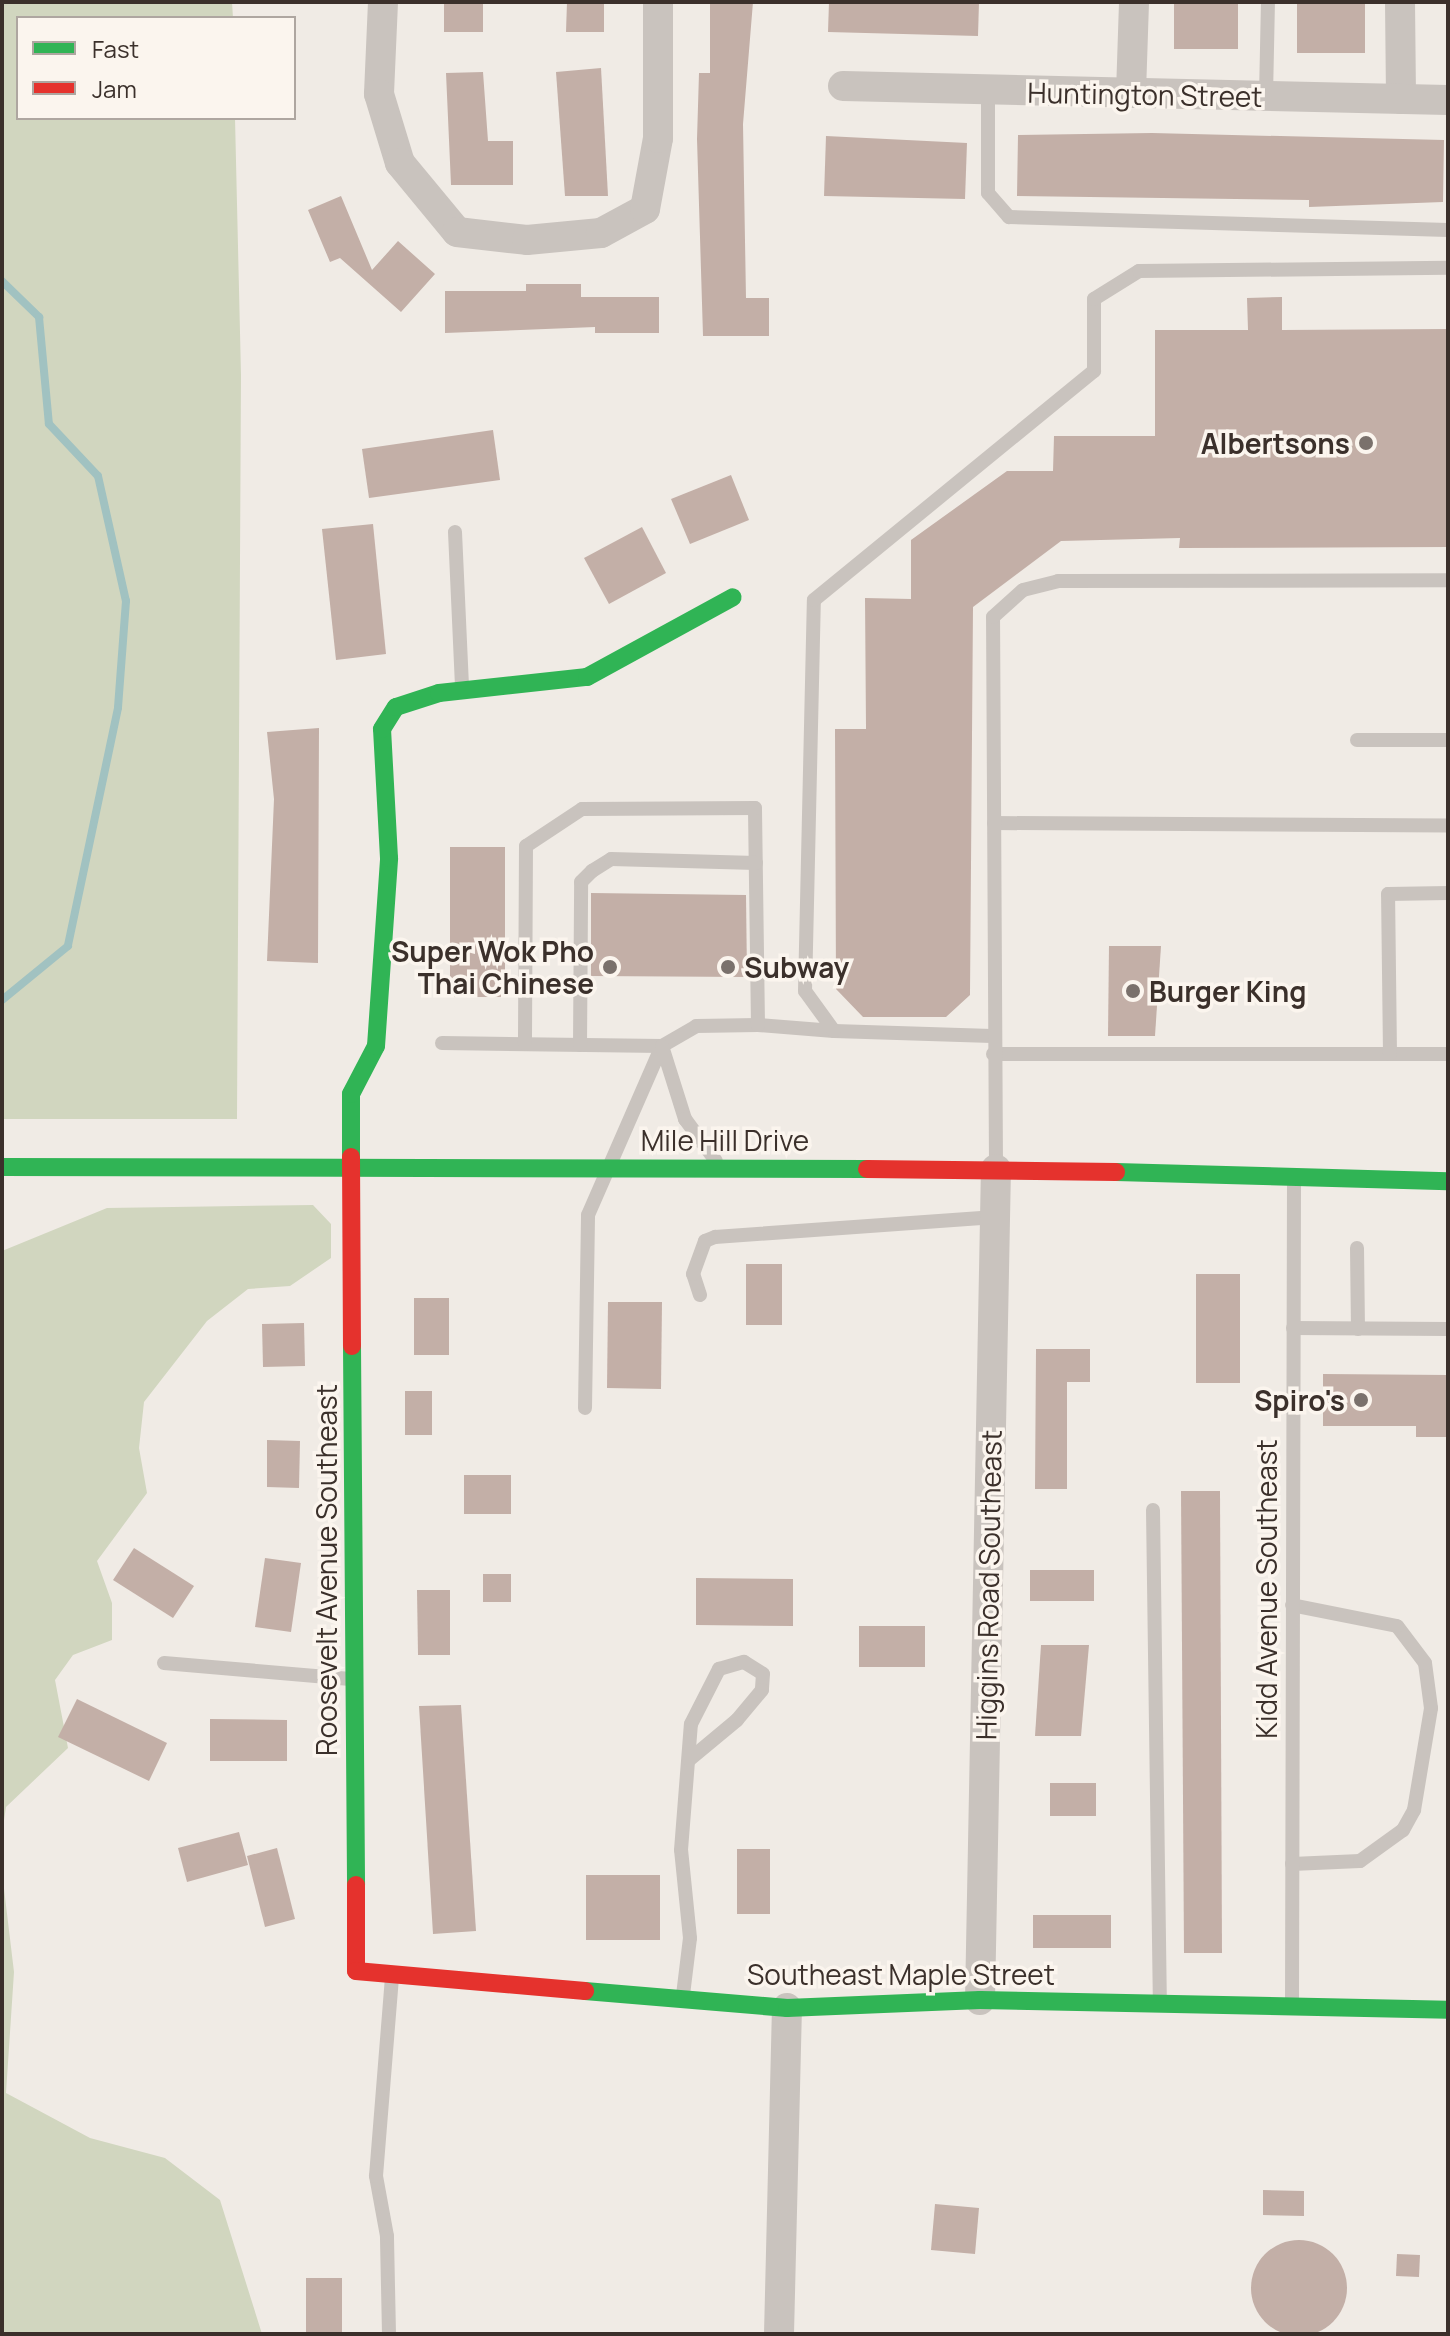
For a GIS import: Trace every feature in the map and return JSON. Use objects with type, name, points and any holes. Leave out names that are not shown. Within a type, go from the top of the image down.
[{"type":"street","points":[[383,2],[379,94],[400,163],[457,232],[527,240],[601,233],[645,209],[658,138],[658,2]]},
{"type":"street","points":[[1131,93],[1134,2]]},
{"type":"street","points":[[1400,2],[1401,99]]},
{"type":"street","name":"Huntington Street","points":[[843,86],[1448,100]]},
{"type":"street","name":"Roosevelt Avenue Southeast","points":[[356,1971],[351,1094],[376,1046],[387,890],[382,729],[396,707],[463,690],[587,677],[733,597]]},
{"type":"street","name":"Mile Hill Drive","points":[[2,1167],[996,1169],[1448,1181]]},
{"type":"street","name":"Higgins Road Southeast","points":[[980,2000],[996,1169]]},
{"type":"street","name":"Southeast Maple Street","points":[[356,1971],[787,2008],[980,2000],[1292,2002],[1448,2010]]},
{"type":"street","points":[[779,2334],[787,2008]]},
{"type":"lane","points":[[1266,96],[1268,2]]},
{"type":"lane","points":[[988,90],[988,193],[1009,217],[1448,230]]},
{"type":"lane","points":[[834,1031],[805,991],[814,600],[1094,371],[1094,299],[1139,271],[1448,268]]},
{"type":"lane","points":[[455,532],[463,690]]},
{"type":"lane","points":[[996,1169],[992,1036],[993,617],[1023,590],[1058,581],[1132,578],[1448,580]]},
{"type":"lane","points":[[1357,740],[1448,740]]},
{"type":"lane","points":[[525,1044],[526,846],[582,809],[755,808],[758,1025]]},
{"type":"lane","points":[[994,823],[1448,825]]},
{"type":"lane","points":[[580,1045],[581,882],[611,859],[756,863]]},
{"type":"lane","points":[[1390,1054],[1388,894],[1448,893]]},
{"type":"lane","points":[[442,1043],[662,1046],[696,1026],[758,1025],[834,1031],[992,1036]]},
{"type":"lane","points":[[585,1408],[588,1215],[604,1168],[647,1092],[662,1046]]},
{"type":"lane","points":[[662,1046],[685,1119],[721,1168]]},
{"type":"lane","points":[[993,1054],[1448,1054]]},
{"type":"lane","name":"Kidd Avenue Southeast","points":[[1292,2002],[1294,1177]]},
{"type":"lane","points":[[700,1295],[693,1274],[705,1241],[715,1237],[995,1217]]},
{"type":"lane","points":[[1357,1248],[1358,1329]]},
{"type":"lane","points":[[1293,1328],[1448,1329]]},
{"type":"lane","points":[[1153,1510],[1160,2001]]},
{"type":"lane","points":[[1292,1605],[1397,1626],[1425,1663],[1431,1708],[1414,1810],[1403,1830],[1360,1861],[1292,1864]]},
{"type":"lane","points":[[682,1999],[690,1938],[681,1850],[691,1724],[719,1669],[744,1662],[763,1674],[762,1690],[737,1720],[689,1760]]},
{"type":"lane","points":[[164,1663],[355,1679]]},
{"type":"lane","points":[[389,2334],[387,2236],[376,2176],[392,1974]]},
{"type":"green space","points":[[2,2],[232,2],[233,16],[16,16],[16,120],[235,120],[241,375],[237,1119],[2,1119]]},
{"type":"green space","points":[[313,1205],[331,1224],[331,1258],[290,1286],[248,1289],[207,1321],[144,1402],[139,1448],[147,1493],[97,1561],[112,1603],[112,1640],[73,1655],[55,1680],[68,1748],[6,1807],[2,1834],[2,1251],[107,1208]]},
{"type":"green space","points":[[2,1872],[14,1972],[6,2093],[90,2138],[165,2158],[220,2200],[262,2334],[2,2334]]},
{"type":"building","points":[[444,2],[483,2],[483,32],[444,32]]},
{"type":"building","points":[[567,2],[604,2],[604,32],[566,32]]},
{"type":"building","points":[[710,2],[753,2],[743,124],[746,298],[769,298],[769,336],[703,336],[697,139],[699,73],[710,73]]},
{"type":"building","points":[[829,2],[979,2],[978,36],[828,32]]},
{"type":"building","points":[[1174,2],[1238,2],[1238,49],[1174,49]]},
{"type":"building","points":[[1297,2],[1365,2],[1365,53],[1297,53]]},
{"type":"building","points":[[601,68],[608,196],[565,196],[556,72]]},
{"type":"building","points":[[483,72],[488,141],[513,141],[513,185],[451,185],[446,73]]},
{"type":"building","points":[[1152,133],[1444,140],[1443,202],[1309,207],[1309,200],[1017,196],[1018,135]]},
{"type":"building","points":[[826,136],[967,143],[965,199],[824,196]]},
{"type":"building","points":[[341,196],[372,270],[398,241],[435,274],[401,312],[340,258],[330,262],[308,210]]},
{"type":"building","points":[[526,284],[581,284],[581,297],[659,297],[659,333],[595,333],[595,327],[445,333],[445,291],[526,291]]},
{"type":"building","points":[[1282,297],[1282,330],[1448,329],[1448,547],[1179,548],[1180,538],[1061,541],[973,607],[970,995],[946,1017],[863,1017],[836,989],[835,729],[866,729],[865,598],[911,599],[911,540],[1007,471],[1053,471],[1054,436],[1155,436],[1155,330],[1248,330],[1247,298]]},
{"type":"building","points":[[493,430],[500,480],[369,498],[362,449]]},
{"type":"building","points":[[731,475],[749,520],[690,544],[671,499]]},
{"type":"building","points":[[373,524],[386,654],[336,660],[322,529]]},
{"type":"building","points":[[642,527],[666,573],[609,604],[584,558]]},
{"type":"building","points":[[319,728],[318,963],[267,961],[274,799],[267,732]]},
{"type":"building","points":[[450,847],[505,847],[505,997],[450,997]]},
{"type":"building","points":[[591,893],[746,895],[747,977],[591,976]]},
{"type":"building","name":"Burger King","points":[[1109,946],[1161,946],[1155,1036],[1108,1036]]},
{"type":"building","points":[[746,1264],[782,1264],[782,1325],[746,1325]]},
{"type":"building","points":[[1196,1274],[1240,1274],[1240,1383],[1196,1383]]},
{"type":"building","points":[[414,1298],[449,1298],[449,1355],[414,1355]]},
{"type":"building","points":[[608,1302],[662,1302],[661,1389],[607,1388]]},
{"type":"building","points":[[304,1323],[305,1366],[263,1367],[262,1324]]},
{"type":"building","points":[[1036,1349],[1090,1349],[1090,1382],[1067,1382],[1067,1489],[1035,1489]]},
{"type":"building","points":[[1323,1374],[1448,1375],[1448,1437],[1416,1437],[1416,1426],[1323,1426]]},
{"type":"building","points":[[405,1391],[432,1391],[432,1435],[405,1435]]},
{"type":"building","points":[[267,1440],[300,1441],[299,1488],[267,1487]]},
{"type":"building","points":[[464,1475],[511,1475],[511,1514],[464,1514]]},
{"type":"building","points":[[1181,1491],[1220,1491],[1222,1953],[1184,1953]]},
{"type":"building","points":[[134,1548],[194,1586],[173,1618],[113,1580]]},
{"type":"building","points":[[265,1558],[301,1563],[291,1632],[255,1627]]},
{"type":"building","points":[[1030,1570],[1094,1570],[1094,1601],[1030,1601]]},
{"type":"building","points":[[483,1574],[511,1574],[511,1602],[483,1602]]},
{"type":"building","points":[[696,1578],[793,1579],[793,1626],[696,1625]]},
{"type":"building","points":[[417,1590],[450,1590],[450,1655],[418,1655]]},
{"type":"building","points":[[859,1626],[925,1626],[925,1667],[859,1667]]},
{"type":"building","points":[[1041,1645],[1089,1645],[1081,1736],[1035,1736]]},
{"type":"building","points":[[77,1699],[167,1743],[149,1781],[58,1737]]},
{"type":"building","points":[[461,1705],[476,1931],[433,1934],[419,1706]]},
{"type":"building","points":[[210,1719],[287,1720],[287,1761],[210,1761]]},
{"type":"building","points":[[1050,1783],[1096,1783],[1096,1816],[1050,1816]]},
{"type":"building","points":[[239,1832],[248,1865],[187,1882],[178,1848]]},
{"type":"building","points":[[277,1848],[295,1919],[265,1927],[247,1856]]},
{"type":"building","points":[[737,1849],[770,1849],[770,1914],[737,1914]]},
{"type":"building","points":[[586,1875],[660,1875],[660,1940],[586,1940]]},
{"type":"building","points":[[1033,1915],[1111,1915],[1111,1948],[1033,1948]]},
{"type":"building","points":[[1263,2190],[1304,2191],[1304,2216],[1263,2215]]},
{"type":"building","points":[[935,2204],[979,2208],[975,2254],[931,2250]]},
{"type":"building","points":[[1299,2240],[1317,2244],[1333,2254],[1343,2270],[1347,2288],[1343,2306],[1333,2322],[1317,2332],[1299,2336],[1281,2332],[1265,2322],[1255,2306],[1251,2288],[1255,2270],[1265,2254],[1281,2244]]},
{"type":"building","points":[[1397,2254],[1420,2255],[1419,2277],[1396,2276]]},
{"type":"building","points":[[306,2278],[342,2278],[342,2334],[306,2334]]},
{"type":"waterway","points":[[2,281],[39,317],[49,424],[98,476],[126,601],[118,708],[68,946],[2,1000]]},
{"type":"traffic: fast","points":[[351,1157],[351,1094],[376,1046],[389,858],[382,729],[396,707],[439,693],[587,677],[733,597]]},
{"type":"traffic: fast","points":[[2,1167],[867,1169]]},
{"type":"traffic: fast","points":[[1116,1172],[1448,1181]]},
{"type":"traffic: fast","points":[[352,1346],[356,1885]]},
{"type":"traffic: fast","points":[[585,1991],[787,2008],[980,2000],[1448,2010]]},
{"type":"traffic: jam","points":[[351,1157],[352,1346]]},
{"type":"traffic: jam","points":[[867,1169],[1116,1172]]},
{"type":"traffic: jam","points":[[356,1885],[356,1971],[585,1991]]},
{"type":"place","name":"Albertsons","points":[[1366,443]]},
{"type":"place","name":"Super Wok Pho Thai Chinese","points":[[610,967]]},
{"type":"place","name":"Subway","points":[[728,967]]},
{"type":"place","name":"Burger King","points":[[1133,991]]},
{"type":"place","name":"Spiro's","points":[[1361,1400]]}]
